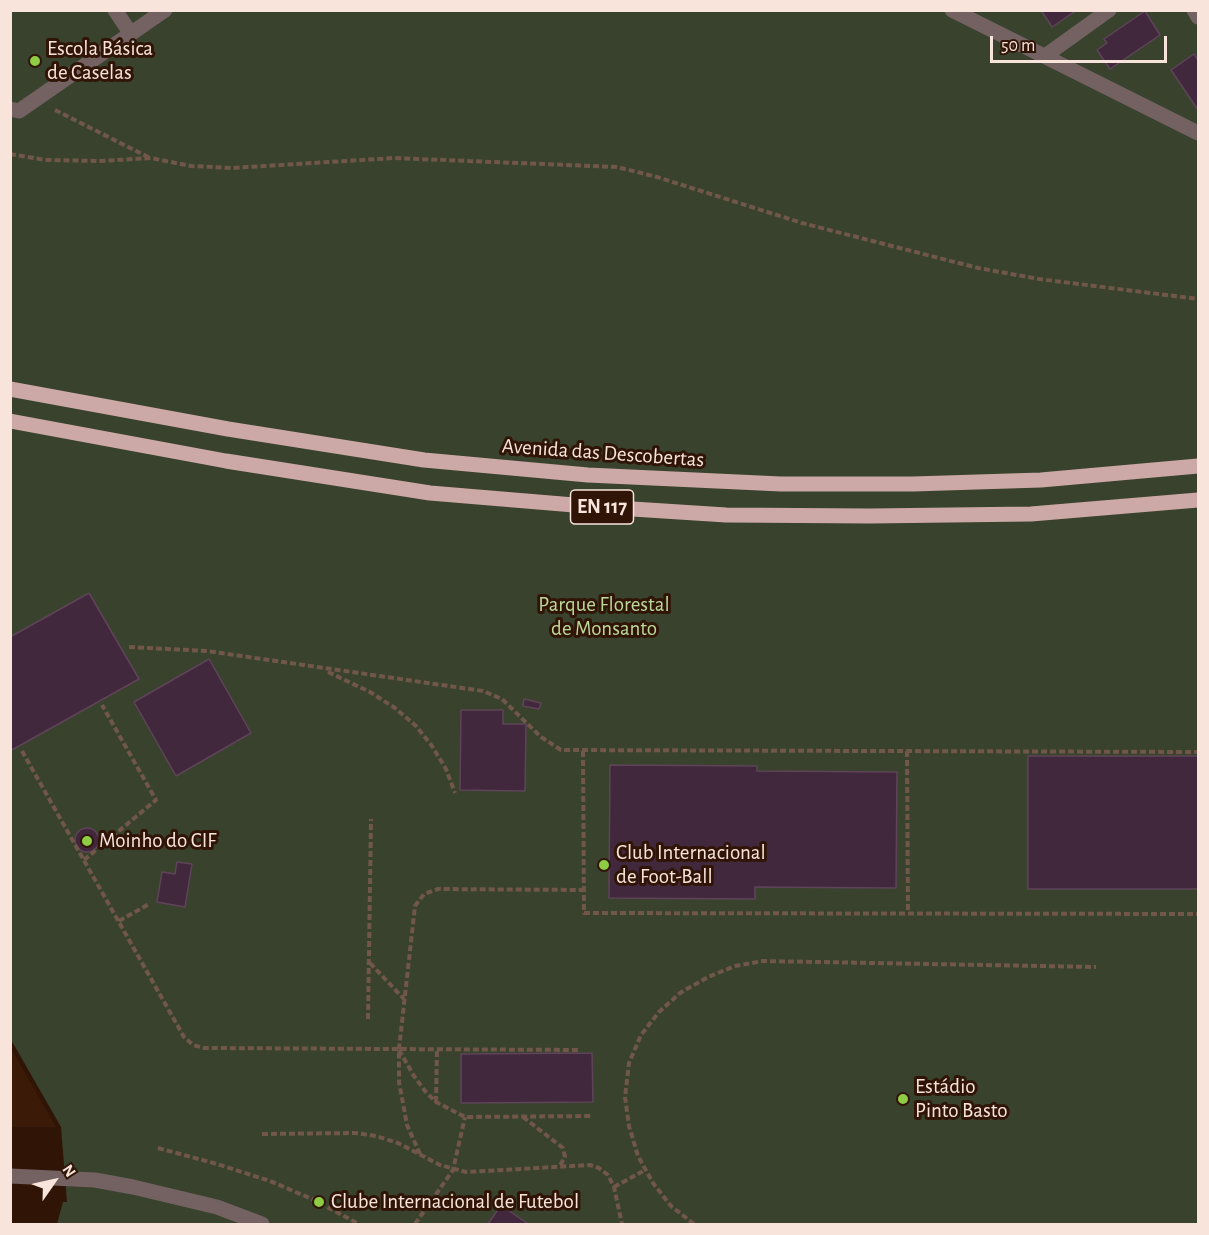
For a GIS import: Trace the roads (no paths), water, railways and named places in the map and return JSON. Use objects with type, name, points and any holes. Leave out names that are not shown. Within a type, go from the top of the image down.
[{"type":"main road","name":"Avenida das Descobertas","points":[[10,389],[228,429],[424,460],[588,475],[781,484],[913,484],[1041,480],[1198,466]]},
{"type":"main road","name":"EN 117","points":[[10,421],[226,461],[430,493],[586,506],[726,515],[870,516],[1031,514],[1198,500]]},
{"type":"street","points":[[115,10],[131,34]]},
{"type":"street","points":[[10,109],[19,111],[165,10]]},
{"type":"street","points":[[951,10],[1198,133]]},
{"type":"street","points":[[1045,56],[1109,10]]},
{"type":"street","points":[[1194,10],[1198,17]]},
{"type":"street","points":[[10,1176],[95,1180],[158,1192],[217,1208],[262,1224]]},
{"type":"place","name":"Escola Básica de Caselas","points":[[35,61]]},
{"type":"place","name":"Moinho do CIF","points":[[87,841]]},
{"type":"place","name":"Club Internacional de Foot-Ball","points":[[604,865]]},
{"type":"place","name":"Estádio Pinto Basto","points":[[903,1099]]},
{"type":"place","name":"Clube Internacional de Futebol","points":[[319,1202]]},
{"type":"park label","name":"Parque Florestal de Monsanto","points":[[604,617]]}]
